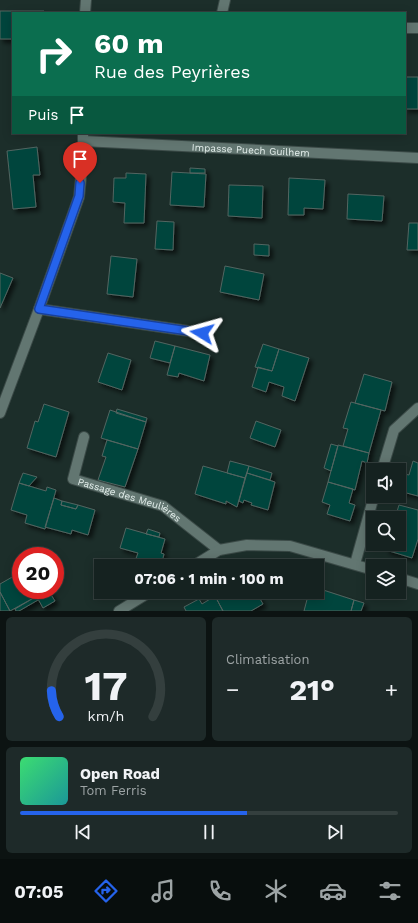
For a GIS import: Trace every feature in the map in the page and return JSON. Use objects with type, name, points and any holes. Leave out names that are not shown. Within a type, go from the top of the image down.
[{"type":"street","points":[[85,12],[86,0]]},
{"type":"street","points":[[222,12],[225,0]]},
{"type":"street","points":[[406,28],[418,28]]},
{"type":"street","points":[[0,413],[79,196],[83,157],[83,137]]},
{"type":"street","name":"Impasse Puech Guilhem","points":[[83,137],[418,158]]},
{"type":"street","points":[[39,309],[202,333]]},
{"type":"street","points":[[384,463],[394,430],[418,408]]},
{"type":"street","name":"Passage des Meulières","points":[[84,437],[73,479],[163,506],[219,550]]},
{"type":"street","points":[[355,564],[372,503]]},
{"type":"street","points":[[204,559],[219,550],[247,545],[290,546],[366,568]]},
{"type":"street","points":[[406,580],[418,584]]},
{"type":"street","points":[[119,611],[139,599]]},
{"type":"building","points":[[0,11],[44,11],[12,12],[12,39],[0,39]]},
{"type":"building","points":[[406,77],[418,77],[418,109],[406,109]]},
{"type":"building","points":[[37,147],[40,175],[33,175],[36,207],[13,209],[7,151]]},
{"type":"building","points":[[190,168],[205,169],[205,173],[190,173]]},
{"type":"building","points":[[172,172],[206,174],[204,207],[170,205]]},
{"type":"building","points":[[126,173],[146,174],[144,223],[124,223],[125,203],[113,202],[114,178],[126,178]]},
{"type":"building","points":[[289,178],[325,180],[323,209],[304,208],[304,215],[288,215]]},
{"type":"building","points":[[229,185],[263,186],[262,218],[228,216]]},
{"type":"building","points":[[348,194],[384,196],[382,221],[347,219]]},
{"type":"building","points":[[157,221],[174,222],[173,250],[155,249]]},
{"type":"building","points":[[409,223],[418,223],[418,250],[407,250]]},
{"type":"building","points":[[254,244],[269,245],[269,256],[254,255]]},
{"type":"building","points":[[111,256],[137,259],[133,297],[107,294]]},
{"type":"building","points":[[225,266],[264,274],[259,300],[220,292]]},
{"type":"building","points":[[0,273],[13,278],[0,308]]},
{"type":"building","points":[[155,341],[175,346],[170,363],[150,358]]},
{"type":"building","points":[[263,344],[279,349],[272,371],[255,367]]},
{"type":"building","points":[[175,346],[210,355],[204,381],[179,373],[178,377],[167,375]]},
{"type":"building","points":[[279,349],[309,358],[295,401],[282,396],[284,387],[269,382],[266,392],[252,387],[258,367],[272,371]]},
{"type":"building","points":[[108,353],[131,360],[122,390],[98,382]]},
{"type":"building","points":[[364,374],[392,382],[385,411],[355,403]]},
{"type":"building","points":[[351,402],[381,410],[369,453],[343,446],[348,429],[343,428]]},
{"type":"building","points":[[44,404],[69,412],[56,457],[27,448],[35,421],[38,422]]},
{"type":"building","points":[[117,409],[147,418],[146,422],[116,413]]},
{"type":"building","points":[[110,410],[146,422],[138,449],[101,438]]},
{"type":"building","points":[[256,421],[281,430],[275,447],[250,438]]},
{"type":"building","points":[[107,440],[138,449],[125,487],[98,480],[106,457],[102,456]]},
{"type":"building","points":[[331,444],[338,446],[331,471],[324,468]]},
{"type":"building","points":[[338,445],[369,453],[367,463],[362,461],[355,490],[328,482]]},
{"type":"building","points":[[230,461],[249,466],[245,478],[227,473]]},
{"type":"building","points":[[413,461],[418,463],[418,496],[406,493],[406,474],[409,475]]},
{"type":"building","points":[[203,466],[245,478],[237,507],[226,501],[226,504],[195,494]]},
{"type":"building","points":[[249,466],[272,473],[270,480],[247,473]]},
{"type":"building","points":[[23,473],[37,477],[29,486],[19,483]]},
{"type":"building","points":[[247,473],[275,482],[268,510],[251,505],[252,503],[244,500],[243,503],[239,501]]},
{"type":"building","points":[[328,482],[353,489],[349,503],[355,505],[350,521],[327,514],[330,505],[322,502]]},
{"type":"building","points":[[19,483],[46,491],[47,487],[56,490],[45,529],[25,523],[27,515],[11,510]]},
{"type":"building","points":[[54,498],[62,501],[61,505],[76,509],[78,505],[95,510],[88,535],[72,530],[71,534],[45,527]]},
{"type":"building","points":[[62,501],[78,505],[76,509],[61,505]]},
{"type":"building","points":[[399,505],[418,510],[418,539],[412,558],[389,551],[406,551],[406,511],[397,511]]},
{"type":"building","points":[[126,528],[165,539],[161,553],[164,554],[163,559],[136,559],[138,553],[120,548]]},
{"type":"building","points":[[148,529],[160,533],[159,537],[146,534]]},
{"type":"building","points":[[12,577],[12,599],[32,599],[10,611],[0,592],[0,584]]},
{"type":"building","points":[[324,590],[354,600],[351,611],[304,611],[307,599],[324,599]]},
{"type":"building","points":[[0,592],[10,611],[0,611]]},
{"type":"building","points":[[32,599],[38,599],[19,611],[16,611],[15,609]]},
{"type":"building","points":[[38,599],[54,599],[55,601],[43,608]]},
{"type":"building","points":[[199,599],[202,604],[210,599],[217,599],[223,611],[186,611],[184,607]]},
{"type":"building","points":[[217,599],[260,599],[263,604],[251,611],[223,611]]},
{"type":"building","points":[[354,600],[364,603],[361,611],[351,611]]},
{"type":"route","points":[[80,183],[79,196],[39,309],[202,333]]}]
